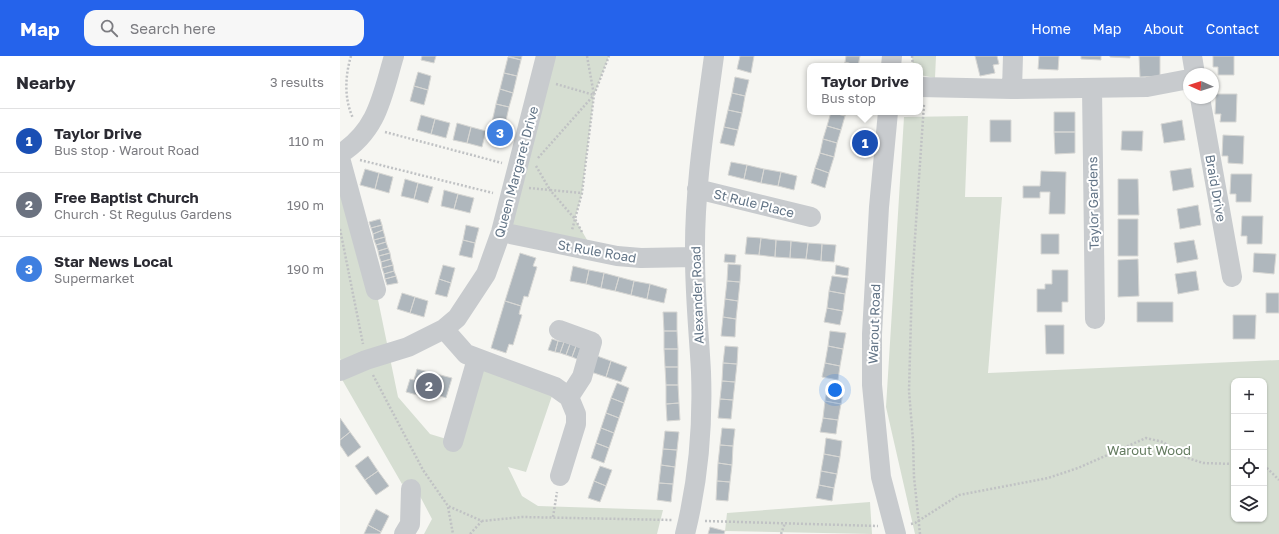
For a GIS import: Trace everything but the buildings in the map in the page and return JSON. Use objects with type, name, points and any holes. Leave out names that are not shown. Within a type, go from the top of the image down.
[{"type":"street","points":[[376,290],[345,157],[366,132],[382,99],[394,56]]},
{"type":"street","name":"Queen Margaret Drive","points":[[341,366],[408,347],[444,329],[457,318],[486,274],[501,232],[511,192],[526,165],[540,80],[546,56]]},
{"type":"street","name":"Alexander Road","points":[[687,527],[696,482],[700,429],[701,374],[695,257],[697,189],[714,56]]},
{"type":"street","points":[[1012,89],[1013,56]]},
{"type":"street","points":[[1192,56],[1194,68]]},
{"type":"street","points":[[923,87],[1012,89],[1147,87],[1183,80]]},
{"type":"street","name":"Taylor Gardens","points":[[1092,88],[1095,318]]},
{"type":"street","name":"Braid Drive","points":[[1201,104],[1232,277]]},
{"type":"street","name":"Warout Road","points":[[888,115],[879,207],[872,334],[872,385],[881,477],[895,530]]},
{"type":"street","name":"St Rule Place","points":[[697,189],[811,217]]},
{"type":"street","name":"St Rule Road","points":[[501,232],[617,256],[641,258],[695,257]]},
{"type":"street","points":[[444,329],[466,354],[555,387],[568,397],[576,414],[576,424],[560,476]]},
{"type":"street","points":[[559,330],[592,342],[582,377],[568,397]]},
{"type":"street","points":[[453,442],[477,359]]},
{"type":"street","points":[[404,534],[410,524],[410,489]]},
{"type":"path","points":[[351,56],[345,73],[349,109],[366,132],[526,165],[594,94]]},
{"type":"path","points":[[587,56],[594,94]]},
{"type":"path","points":[[567,246],[582,193],[594,94],[610,56]]},
{"type":"path","points":[[540,80],[594,94]]},
{"type":"path","points":[[920,534],[920,520],[914,477],[909,391],[911,296],[921,115]]},
{"type":"path","points":[[345,157],[511,192],[550,190],[582,193]]},
{"type":"path","points":[[550,190],[575,220]]},
{"type":"path","points":[[687,527],[785,523],[895,530],[915,523],[959,495],[1055,475],[1078,468],[1146,438],[1163,442],[1182,456],[1203,464],[1231,464]]},
{"type":"path","points":[[1267,469],[1279,480]]},
{"type":"path","points":[[553,517],[560,476]]},
{"type":"path","points":[[448,506],[453,534]]},
{"type":"path","points":[[470,534],[482,521]]},
{"type":"path","points":[[782,534],[785,523]]},
{"type":"green space","points":[[546,56],[609,56],[594,95],[582,193],[575,219],[594,252],[501,232]]},
{"type":"green space","points":[[912,56],[936,56],[935,78],[923,76],[923,63],[913,63]]},
{"type":"green space","name":"Warout Wood","points":[[968,116],[965,197],[1002,197],[988,373],[1279,360],[1279,534],[915,534],[886,407],[904,117]]},
{"type":"green space","points":[[340,158],[376,290],[398,397],[430,434],[453,441],[477,359],[555,387],[526,472],[508,467],[522,496],[538,506],[663,510],[657,534],[424,534],[432,519],[411,479],[402,484],[340,376],[343,369],[340,358]]},
{"type":"green space","points":[[870,502],[872,534],[725,531],[727,513]]},
{"type":"place","name":"Star News Local","points":[[500,133]]},
{"type":"place","name":"Taylor Drive","points":[[865,143]]},
{"type":"place","name":"Free Baptist Church","points":[[429,386]]}]
